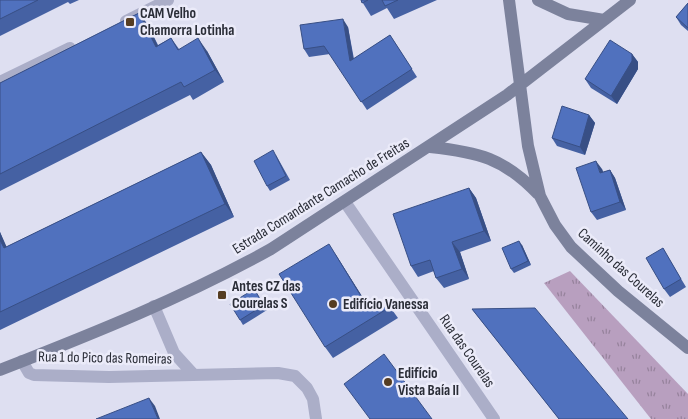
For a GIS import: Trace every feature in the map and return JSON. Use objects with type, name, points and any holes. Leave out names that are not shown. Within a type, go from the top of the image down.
[{"type":"main road","name":"Caminho das Courelas","points":[[509,0],[528,146],[540,196],[555,225],[571,247],[623,295],[688,348]]},
{"type":"main road","points":[[538,0],[568,14],[604,20]]},
{"type":"main road","name":"Estrada Comandante Camacho de Freitas","points":[[0,370],[154,306],[234,270],[345,202],[520,86],[630,0]]},
{"type":"main road","points":[[430,147],[457,150],[492,158],[520,175],[540,196]]},
{"type":"street","points":[[114,27],[168,0]]},
{"type":"street","points":[[0,82],[79,44]]},
{"type":"street","name":"Rua das Courelas","points":[[345,202],[494,419]]},
{"type":"street","name":"Rua 1 do Pico das Romeiras","points":[[154,306],[174,353],[194,375]]},
{"type":"street","name":"Rua 1 do Pico das Romeiras","points":[[22,361],[29,373],[34,375],[109,377],[258,372],[295,376],[307,388],[313,399],[316,419]]},
{"type":"green space","points":[[570,271],[688,394],[688,419],[651,419],[544,283]]},
{"type":"building","points":[[0,0],[38,0],[0,19]]},
{"type":"building","points":[[382,0],[398,0],[385,6]]},
{"type":"building","points":[[688,3],[688,28],[676,17]]},
{"type":"building","points":[[139,13],[156,47],[171,38],[178,50],[198,38],[215,70],[184,87],[181,82],[0,174],[0,83]]},
{"type":"building","points":[[343,19],[350,61],[390,35],[412,69],[361,102],[324,46],[304,49],[300,25]]},
{"type":"building","points":[[610,40],[632,54],[632,61],[611,96],[585,79]]},
{"type":"building","points":[[562,106],[589,115],[580,147],[552,138]]},
{"type":"building","points":[[273,150],[286,176],[267,186],[254,161]]},
{"type":"building","points":[[201,152],[225,204],[0,312],[0,240],[4,248]]},
{"type":"building","points":[[596,161],[600,173],[610,170],[620,202],[591,212],[576,168]]},
{"type":"building","points":[[469,188],[484,231],[452,242],[462,269],[436,278],[430,260],[411,266],[393,214]]},
{"type":"building","points":[[519,241],[528,261],[511,269],[502,248]]},
{"type":"building","name":"Edifício Vanessa","points":[[329,244],[364,301],[344,308],[390,307],[325,347],[279,274]]},
{"type":"building","points":[[663,248],[681,279],[664,289],[646,258]]},
{"type":"building","points":[[254,289],[264,305],[240,320],[230,304]]},
{"type":"building","points":[[535,308],[628,419],[559,419],[472,309]]},
{"type":"building","name":"Edifício Vista Baía II","points":[[384,354],[432,419],[370,419],[344,384]]},
{"type":"building","points":[[149,398],[158,419],[96,419]]},
{"type":"place","name":"CAM Velho Chamorra Lotinha","points":[[130,22]]},
{"type":"place","name":"Antes CZ das Courelas S","points":[[222,295]]},
{"type":"place","name":"Edifício Vanessa","points":[[333,304]]},
{"type":"place","name":"Edifício Vista Baía II","points":[[388,382]]}]
